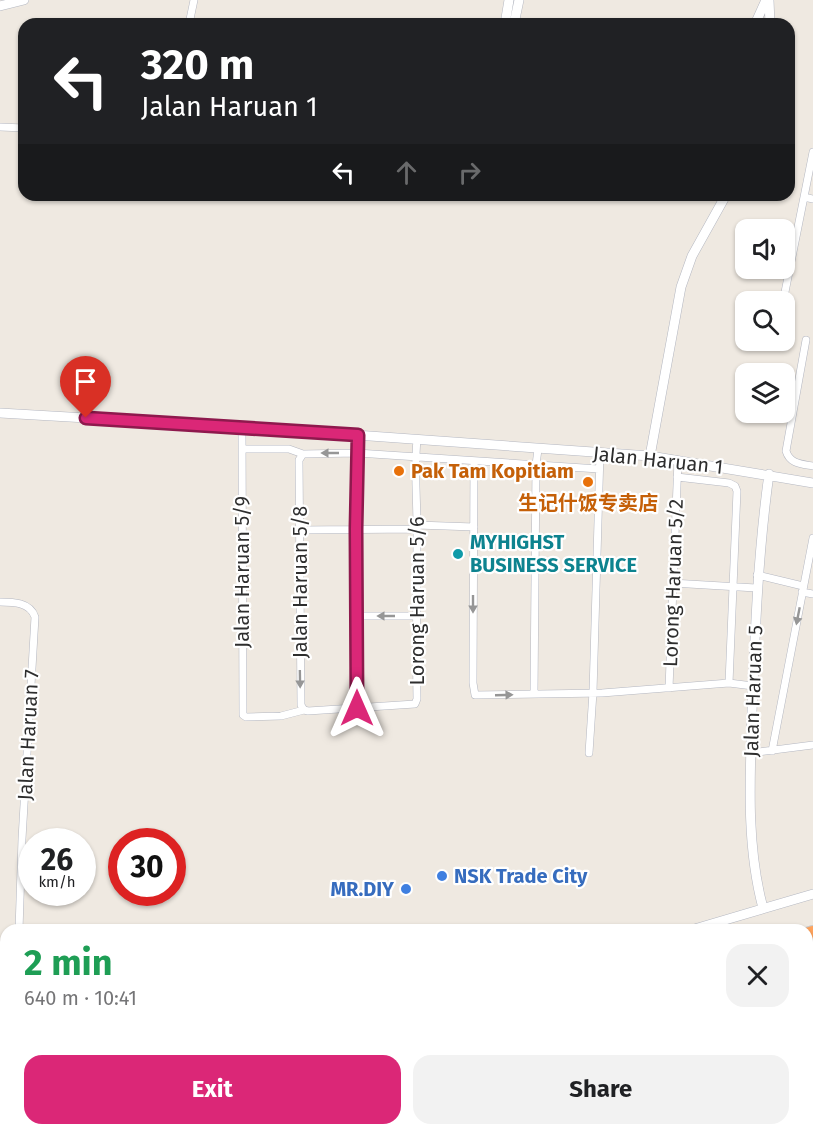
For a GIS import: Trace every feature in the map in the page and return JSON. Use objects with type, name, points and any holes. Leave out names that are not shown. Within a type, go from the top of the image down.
[{"type":"main road","points":[[0,6],[24,0]]},
{"type":"main road","points":[[505,18],[509,0]]},
{"type":"main road","points":[[515,18],[519,0]]},
{"type":"main road","points":[[757,18],[768,0]]},
{"type":"main road","points":[[768,0],[770,18]]},
{"type":"main road","points":[[650,456],[681,286],[692,256],[723,201]]},
{"type":"main road","name":"Jalan Haruan 1","points":[[0,413],[242,427],[650,456],[813,483]]},
{"type":"main road","name":"Jalan Haruan 5","points":[[764,908],[757,885],[751,830],[751,753],[756,588],[769,474]]},
{"type":"main road","points":[[711,924],[813,894]]},
{"type":"street","points":[[190,18],[194,0]]},
{"type":"street","points":[[0,127],[18,128]]},
{"type":"street","points":[[785,291],[813,152]]},
{"type":"street","points":[[804,197],[813,199]]},
{"type":"street","points":[[806,340],[786,451],[788,458],[794,463],[813,466]]},
{"type":"street","name":"Jalan Haruan 5/9","points":[[242,427],[244,717],[281,716],[304,710]]},
{"type":"street","points":[[304,710],[357,708],[358,435]]},
{"type":"street","name":"Lorong Haruan 5/6","points":[[357,708],[415,704],[417,699],[415,457],[417,440]]},
{"type":"street","points":[[242,449],[289,449],[303,454],[357,453],[599,469]]},
{"type":"street","points":[[534,694],[538,449]]},
{"type":"street","points":[[589,753],[600,453]]},
{"type":"street","name":"Jalan Haruan 5/8","points":[[303,454],[299,460],[301,705],[304,710]]},
{"type":"street","name":"Lorong Haruan 5/2","points":[[669,688],[678,460]]},
{"type":"street","points":[[474,461],[473,683],[475,695],[593,692],[729,683],[753,686]]},
{"type":"street","points":[[677,477],[729,483],[735,486],[737,491],[729,683]]},
{"type":"street","points":[[300,530],[474,527]]},
{"type":"street","points":[[772,751],[813,538]]},
{"type":"street","points":[[758,575],[813,594]]},
{"type":"street","points":[[672,583],[756,588]]},
{"type":"street","name":"Jalan Haruan 7","points":[[0,602],[14,602],[28,606],[33,611],[34,617],[19,924]]},
{"type":"street","points":[[357,616],[415,616]]},
{"type":"street","points":[[751,753],[813,745]]},
{"type":"place","name":"Pak Tam Kopitiam","points":[[399,471]]},
{"type":"place","name":"生记什饭专卖店","points":[[588,482]]},
{"type":"place","name":"MYHIGHST BUSINESS SERVICE","points":[[458,554]]},
{"type":"place","name":"NSK Trade City","points":[[442,876]]},
{"type":"place","name":"MR.DIY","points":[[406,889]]},
{"type":"route","points":[[86,418],[358,435],[357,708]]}]
